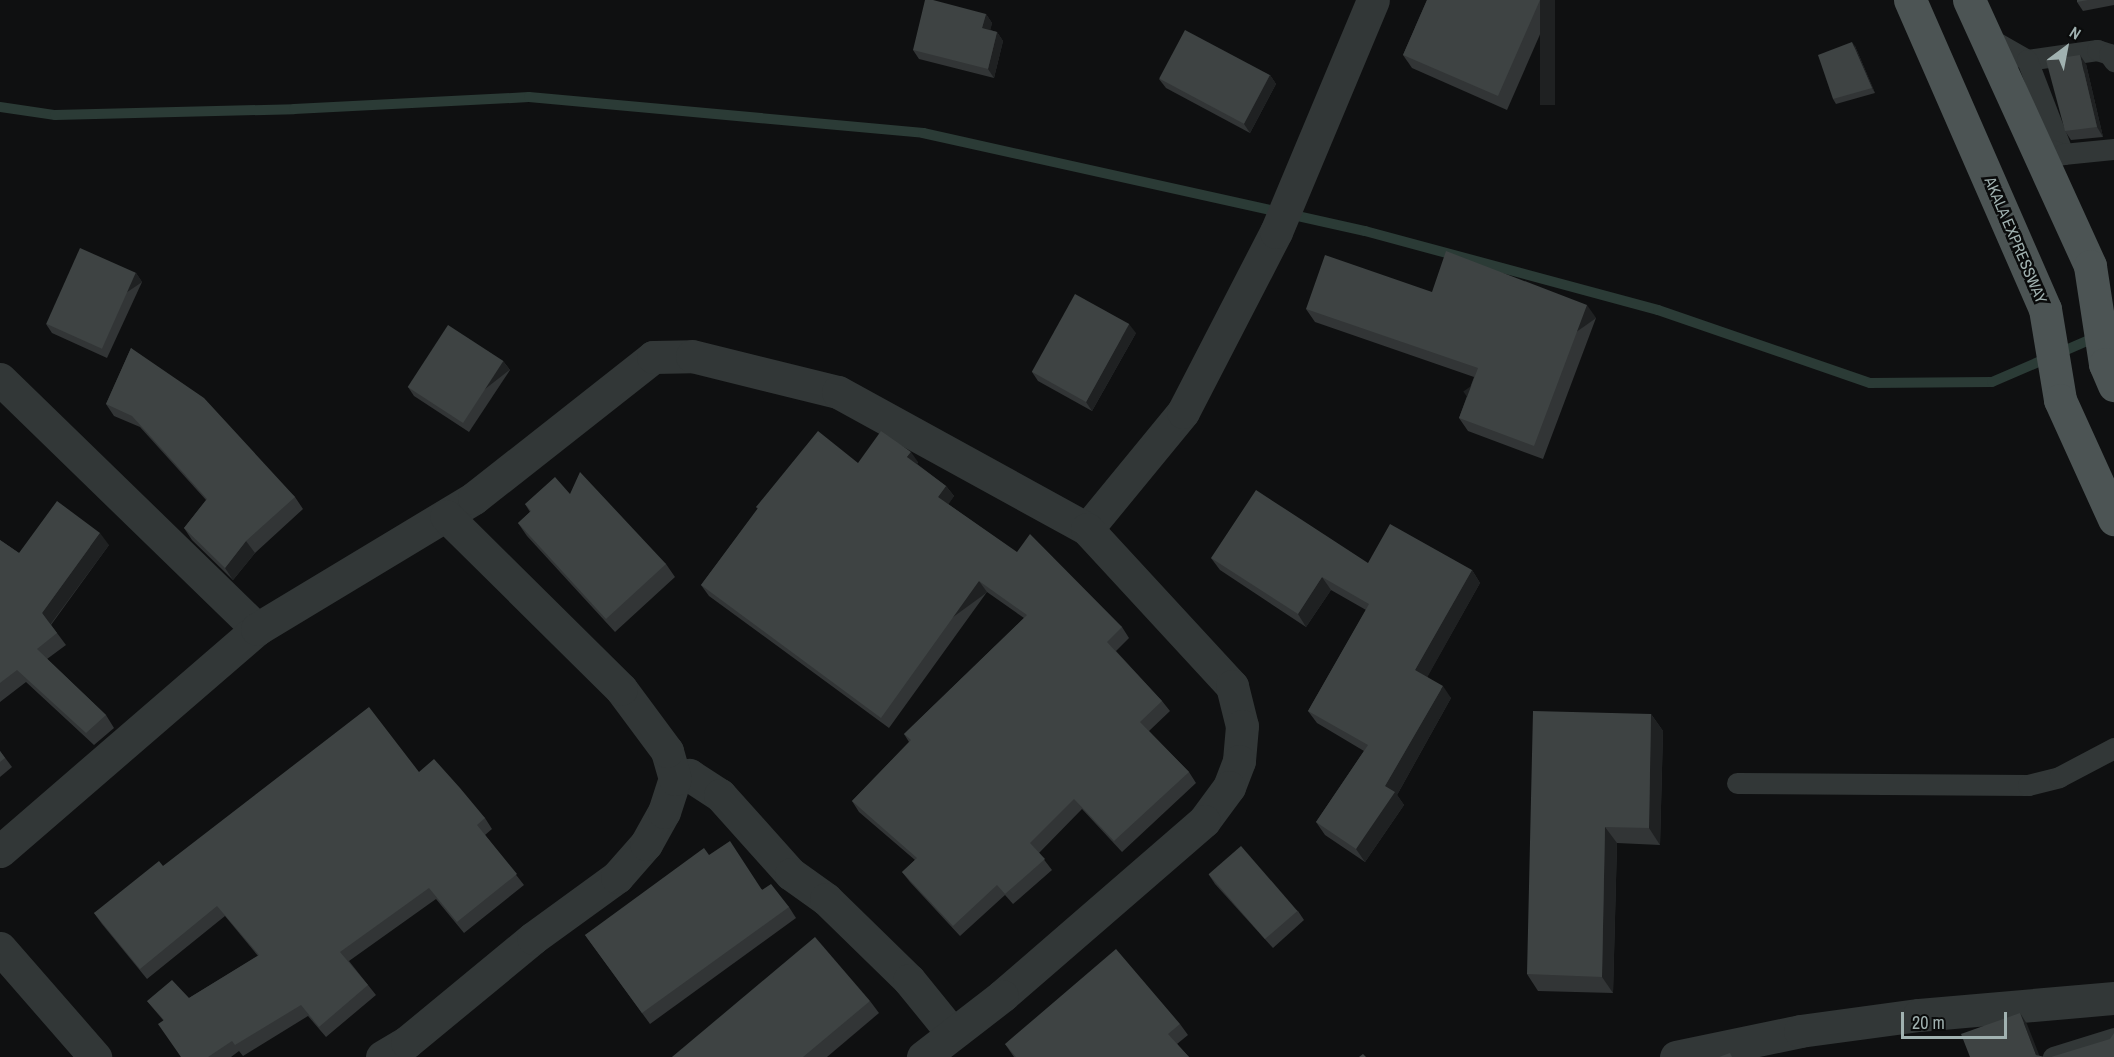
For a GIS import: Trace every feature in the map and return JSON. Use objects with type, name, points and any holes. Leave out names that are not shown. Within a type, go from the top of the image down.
[{"type":"main road","name":"AKALA EXPRESSWAY","points":[[1910,0],[2045,309],[2060,400],[2114,519]]},
{"type":"main road","points":[[1969,0],[1986,37],[2049,149],[2090,266],[2109,374]]},
{"type":"street","points":[[1087,529],[1183,412],[1276,231],[1306,166],[1373,0]]},
{"type":"street","points":[[0,851],[257,629],[446,516],[653,357],[692,356],[838,392],[1087,529],[1232,686],[1242,726],[1239,761],[1229,787],[1204,821],[1002,996],[923,1057]]},
{"type":"street","points":[[0,379],[257,629]]},
{"type":"street","points":[[382,1057],[407,1042],[533,938],[616,877],[646,844],[664,812],[675,779],[667,750],[621,689],[446,516]]},
{"type":"street","points":[[675,779],[689,775],[720,795],[791,874],[826,899],[909,980],[952,1033]]},
{"type":"street","points":[[0,948],[95,1057]]},
{"type":"street","points":[[1676,1057],[1800,1031],[1897,1017],[2114,998]]},
{"type":"lane","points":[[1986,37],[2027,60],[2097,50],[2109,54],[2114,61]]},
{"type":"lane","points":[[2027,60],[2049,149],[2114,149]]},
{"type":"lane","points":[[1737,783],[2028,785],[2059,777],[2114,748]]},
{"type":"lane","points":[[2053,1057],[2114,1038]]},
{"type":"building","points":[[925,0],[986,14],[982,28],[997,32],[988,69],[913,50]]},
{"type":"building","points":[[1427,0],[1540,0],[1498,96],[1403,55]]},
{"type":"building","points":[[1185,30],[1270,75],[1244,124],[1159,79]]},
{"type":"building","points":[[1852,42],[1872,88],[1833,99],[1818,55]]},
{"type":"building","points":[[2080,55],[2097,127],[2065,131],[2046,60]]},
{"type":"building","points":[[80,248],[136,273],[102,349],[46,324]]},
{"type":"building","points":[[1446,251],[1587,305],[1534,446],[1459,418],[1478,368],[1306,309],[1325,255],[1432,292]]},
{"type":"building","points":[[1075,294],[1129,324],[1086,402],[1032,372]]},
{"type":"building","points":[[448,325],[503,361],[463,423],[408,387]]},
{"type":"building","points":[[131,348],[204,398],[295,497],[246,541],[225,568],[184,528],[207,499],[132,416],[106,404]]},
{"type":"building","points":[[818,431],[858,463],[881,431],[911,452],[907,457],[946,486],[938,497],[1017,552],[1030,534],[1122,627],[1107,642],[1162,701],[1140,722],[1189,772],[1114,841],[1074,799],[1030,843],[1045,859],[1005,894],[997,885],[953,926],[902,872],[917,858],[852,801],[911,740],[904,734],[1027,615],[979,581],[881,718],[701,585],[758,508],[756,507]]},
{"type":"building","points":[[580,472],[666,564],[606,619],[518,523],[531,511],[525,504],[555,477],[570,494]]},
{"type":"building","points":[[1256,490],[1368,563],[1390,524],[1472,570],[1415,670],[1443,686],[1385,786],[1395,792],[1356,849],[1316,822],[1368,745],[1308,711],[1369,604],[1322,577],[1298,614],[1211,558]]},
{"type":"building","points":[[57,501],[100,533],[42,613],[57,633],[37,649],[106,715],[86,733],[17,670],[0,683],[0,540],[19,553]]},
{"type":"building","points":[[369,707],[419,772],[434,759],[460,788],[485,818],[477,825],[517,874],[457,922],[429,888],[340,952],[368,985],[319,1027],[301,1005],[235,1045],[232,1041],[208,1057],[181,1057],[158,1024],[164,1020],[147,1001],[172,980],[189,998],[259,955],[217,906],[140,969],[94,913],[159,861],[163,866]]},
{"type":"building","points":[[1533,711],[1651,714],[1649,828],[1605,827],[1602,977],[1527,974]]},
{"type":"building","points":[[0,751],[5,758],[0,762]]},
{"type":"building","points":[[730,841],[762,890],[771,884],[789,907],[642,1013],[585,935],[704,848],[709,855]]},
{"type":"building","points":[[1241,846],[1297,911],[1265,939],[1209,874]]},
{"type":"building","points":[[815,937],[870,1001],[803,1057],[672,1057]]},
{"type":"building","points":[[1116,949],[1180,1024],[1168,1034],[1189,1057],[1016,1057],[1005,1044]]},
{"type":"building","points":[[2020,1013],[2036,1055],[2045,1057],[1970,1057],[1961,1034]]},
{"type":"building","points":[[2114,1033],[2114,1057],[2051,1057],[2110,1039]]},
{"type":"building","points":[[1730,1053],[1732,1057],[1719,1057]]},
{"type":"waterway","points":[[0,107],[55,115],[294,109],[529,97],[923,133],[1365,231],[1658,310],[1870,383],[1992,382],[2096,337]]}]
